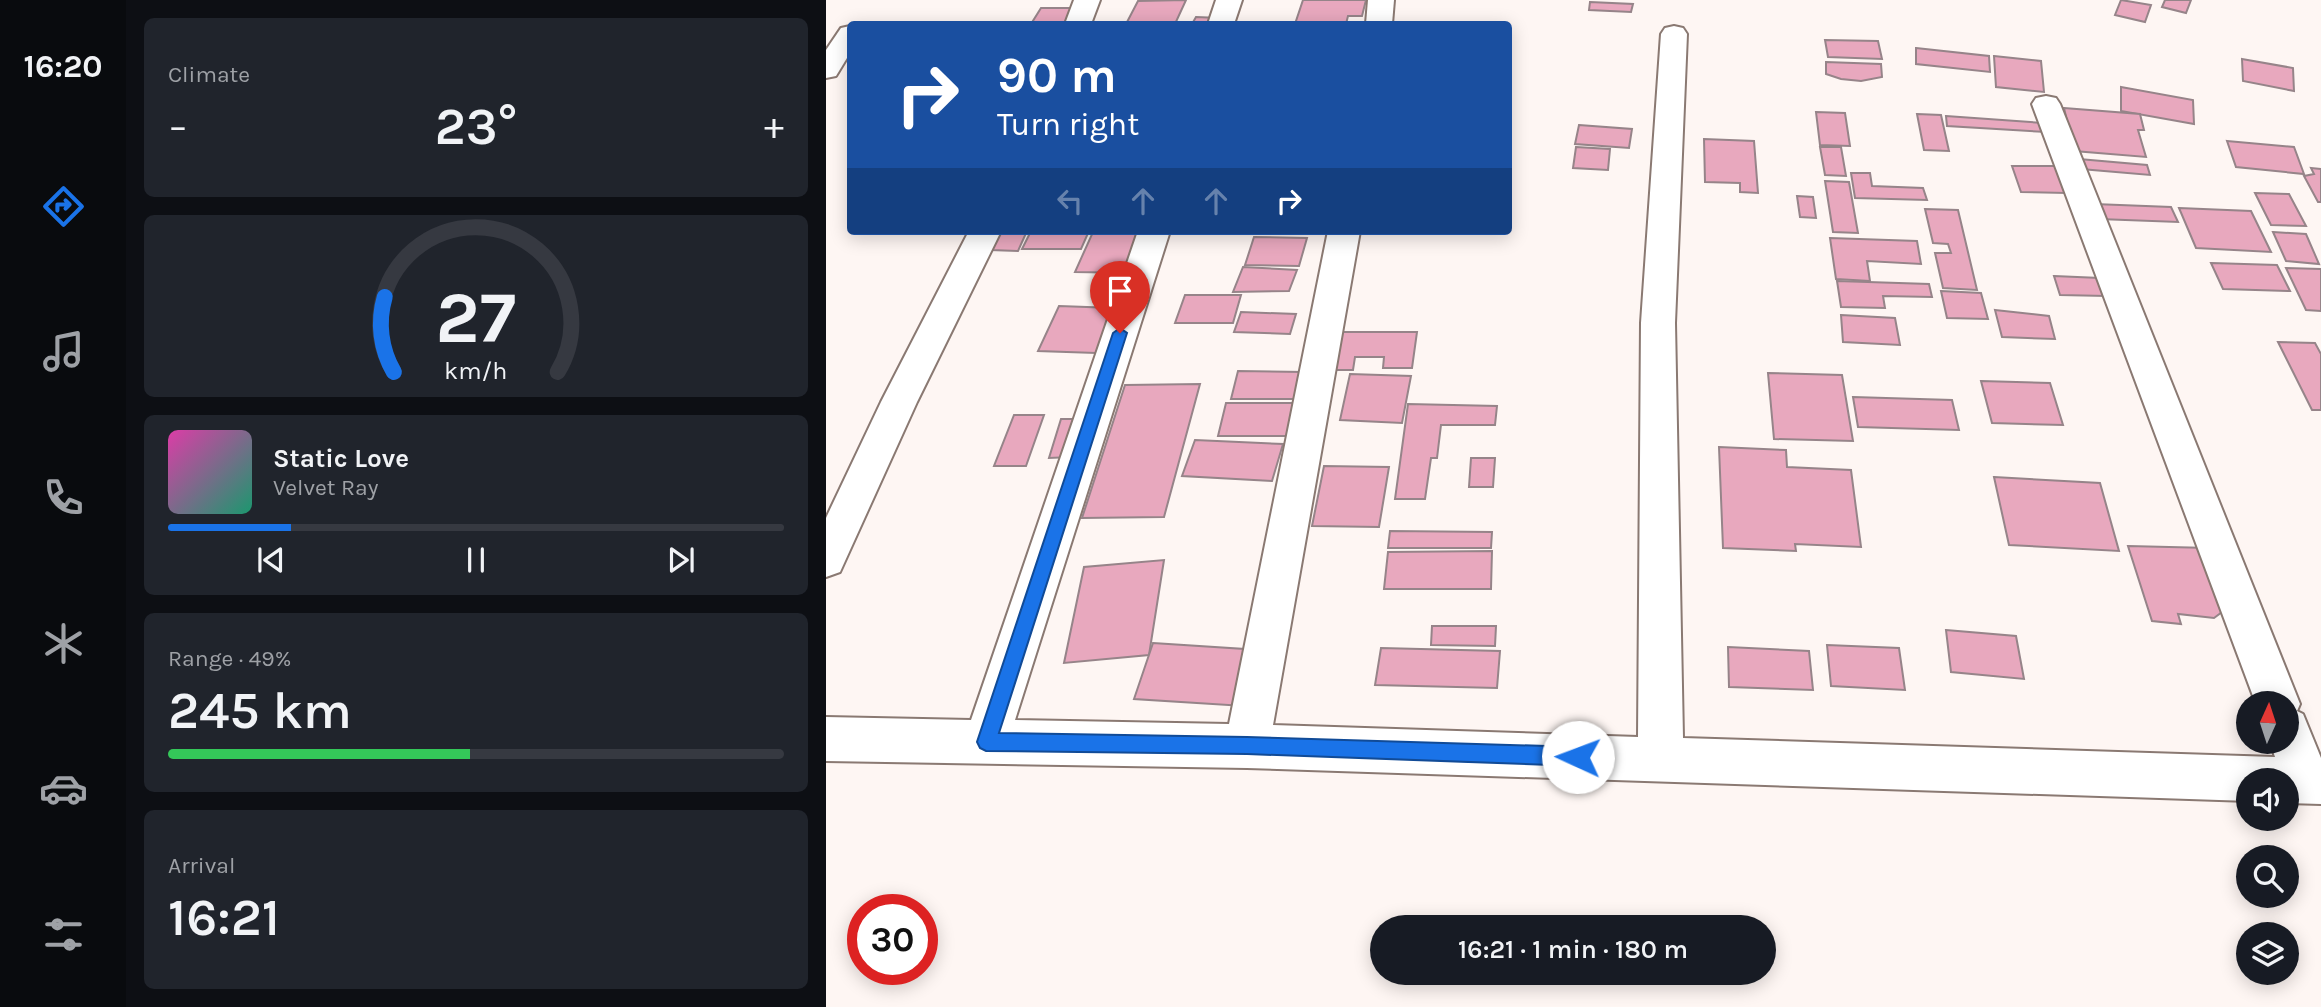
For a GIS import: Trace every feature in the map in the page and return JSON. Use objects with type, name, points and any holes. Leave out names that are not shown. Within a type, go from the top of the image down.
[{"type":"street","points":[[1080,21],[1087,0]]},
{"type":"street","points":[[1223,21],[1230,0]]},
{"type":"street","points":[[1379,21],[1381,0]]},
{"type":"street","points":[[1661,759],[1658,323],[1674,34]]},
{"type":"street","points":[[826,70],[847,38]]},
{"type":"street","points":[[2046,104],[2273,691]]},
{"type":"street","points":[[826,560],[899,402],[983,235]]},
{"type":"street","points":[[986,742],[1153,235]]},
{"type":"street","points":[[1247,746],[1343,235]]},
{"type":"street","points":[[826,739],[1247,746],[2314,781],[2300,754]]},
{"type":"building","points":[[1186,0],[1176,21],[1128,21],[1138,1]]},
{"type":"building","points":[[1303,0],[1366,0],[1362,16],[1348,16],[1347,21],[1296,21]]},
{"type":"building","points":[[2121,0],[2151,5],[2145,22],[2115,15]]},
{"type":"building","points":[[2165,0],[2191,0],[2186,13],[2162,7]]},
{"type":"building","points":[[1590,2],[1633,4],[1631,12],[1589,10]]},
{"type":"building","points":[[1041,8],[1079,8],[1071,21],[1033,21]]},
{"type":"building","points":[[1196,17],[1219,18],[1218,21],[1194,21]]},
{"type":"building","points":[[1825,40],[1878,41],[1882,59],[1828,57]]},
{"type":"building","points":[[1916,48],[1989,56],[1990,72],[1916,64]]},
{"type":"building","points":[[1994,56],[2041,61],[2044,92],[1996,87]]},
{"type":"building","points":[[2242,59],[2293,68],[2294,91],[2243,81]]},
{"type":"building","points":[[1826,62],[1881,64],[1882,77],[1861,81],[1841,79],[1826,74]]},
{"type":"building","points":[[2121,87],[2193,100],[2194,124],[2121,111]]},
{"type":"building","points":[[2064,108],[2140,114],[2144,130],[2138,130],[2146,157],[2074,151]]},
{"type":"building","points":[[1816,112],[1845,113],[1850,146],[1820,145]]},
{"type":"building","points":[[1917,114],[1941,115],[1949,151],[1924,150]]},
{"type":"building","points":[[1946,116],[2043,123],[2046,132],[1947,126]]},
{"type":"building","points":[[1579,125],[1632,129],[1629,148],[1575,144]]},
{"type":"building","points":[[1704,139],[1754,141],[1758,193],[1740,192],[1740,183],[1705,182]]},
{"type":"building","points":[[2227,141],[2294,147],[2304,174],[2236,167]]},
{"type":"building","points":[[1576,147],[1610,149],[1608,170],[1573,168]]},
{"type":"building","points":[[1820,147],[1841,147],[1846,176],[1825,175]]},
{"type":"building","points":[[2079,159],[2147,165],[2150,175],[2081,169]]},
{"type":"building","points":[[2012,166],[2055,166],[2066,193],[2021,192]]},
{"type":"building","points":[[2311,168],[2321,169],[2321,202],[2318,202],[2304,176],[2314,174]]},
{"type":"building","points":[[1851,173],[1870,173],[1872,186],[1923,188],[1927,200],[1855,198]]},
{"type":"building","points":[[1825,181],[1849,182],[1858,233],[1833,232]]},
{"type":"building","points":[[2255,193],[2289,194],[2306,226],[2271,225]]},
{"type":"building","points":[[1797,196],[1813,197],[1816,218],[1800,217]]},
{"type":"building","points":[[2094,204],[2171,207],[2178,222],[2099,219]]},
{"type":"building","points":[[2179,208],[2251,211],[2271,252],[2196,248]]},
{"type":"building","points":[[1925,209],[1958,210],[1977,290],[1943,288],[1935,253],[1951,253],[1948,244],[1933,243]]},
{"type":"building","points":[[2273,232],[2306,234],[2319,264],[2286,261]]},
{"type":"building","points":[[999,235],[1025,235],[1018,251],[991,250]]},
{"type":"building","points":[[1029,235],[1087,235],[1081,249],[1022,249]]},
{"type":"building","points":[[1092,235],[1149,235],[1134,273],[1075,272]]},
{"type":"building","points":[[1254,237],[1307,238],[1299,266],[1245,265]]},
{"type":"building","points":[[1830,238],[1917,241],[1921,264],[1867,261],[1870,281],[1836,279]]},
{"type":"building","points":[[2211,263],[2277,265],[2290,291],[2223,289]]},
{"type":"building","points":[[1243,267],[1297,270],[1289,291],[1233,292]]},
{"type":"building","points":[[2286,268],[2321,269],[2321,311],[2306,310]]},
{"type":"building","points":[[2054,276],[2100,278],[2106,296],[2060,295]]},
{"type":"building","points":[[1837,281],[1929,284],[1932,297],[1883,296],[1885,308],[1841,307]]},
{"type":"building","points":[[1941,291],[1981,293],[1988,319],[1947,318]]},
{"type":"building","points":[[1185,295],[1241,295],[1233,323],[1175,323]]},
{"type":"building","points":[[1059,306],[1114,308],[1096,353],[1038,351]]},
{"type":"building","points":[[1995,310],[2049,316],[2055,339],[2002,337]]},
{"type":"building","points":[[1241,312],[1296,314],[1290,334],[1234,332]]},
{"type":"building","points":[[1841,315],[1895,318],[1900,345],[1843,342]]},
{"type":"building","points":[[1338,332],[1417,332],[1412,368],[1383,368],[1384,357],[1355,357],[1353,370],[1331,370]]},
{"type":"building","points":[[2278,342],[2315,343],[2321,354],[2321,410],[2312,410]]},
{"type":"building","points":[[1238,371],[1303,372],[1297,399],[1231,399]]},
{"type":"building","points":[[1768,373],[1842,375],[1853,441],[1774,439]]},
{"type":"building","points":[[1350,374],[1411,376],[1402,423],[1340,420]]},
{"type":"building","points":[[1981,381],[2050,383],[2063,425],[1992,423]]},
{"type":"building","points":[[1200,384],[1164,517],[1082,518],[1125,385]]},
{"type":"building","points":[[1853,397],[1952,400],[1959,430],[1858,427]]},
{"type":"building","points":[[1226,403],[1294,403],[1287,436],[1218,436]]},
{"type":"building","points":[[1408,404],[1497,406],[1495,425],[1441,425],[1437,458],[1431,458],[1425,499],[1395,499]]},
{"type":"building","points":[[1014,415],[1044,415],[1026,466],[994,466]]},
{"type":"building","points":[[1061,419],[1084,419],[1072,457],[1049,458]]},
{"type":"building","points":[[1195,440],[1283,444],[1272,481],[1182,476]]},
{"type":"building","points":[[1719,447],[1786,450],[1787,467],[1851,470],[1861,547],[1795,544],[1796,551],[1723,548]]},
{"type":"building","points":[[1471,458],[1495,458],[1493,487],[1469,487]]},
{"type":"building","points":[[1324,466],[1389,467],[1379,527],[1312,526]]},
{"type":"building","points":[[1994,477],[2100,483],[2119,551],[2009,545]]},
{"type":"building","points":[[1390,531],[1492,532],[1491,548],[1388,548]]},
{"type":"building","points":[[2128,546],[2210,548],[2226,609],[2214,618],[2178,614],[2181,624],[2152,621]]},
{"type":"building","points":[[1492,551],[1491,589],[1384,589],[1388,552]]},
{"type":"building","points":[[1164,560],[1149,655],[1064,663],[1084,567]]},
{"type":"building","points":[[1432,626],[1496,626],[1495,646],[1431,645]]},
{"type":"building","points":[[1946,630],[2016,636],[2024,679],[1951,672]]},
{"type":"building","points":[[1153,643],[1260,650],[1244,706],[1134,699]]},
{"type":"building","points":[[1827,645],[1899,648],[1905,690],[1831,686]]},
{"type":"building","points":[[1728,647],[1809,651],[1813,690],[1729,687]]},
{"type":"building","points":[[1381,648],[1500,651],[1497,688],[1375,685]]},
{"type":"route","points":[[1120,333],[986,742],[1247,746],[1578,757]]}]
